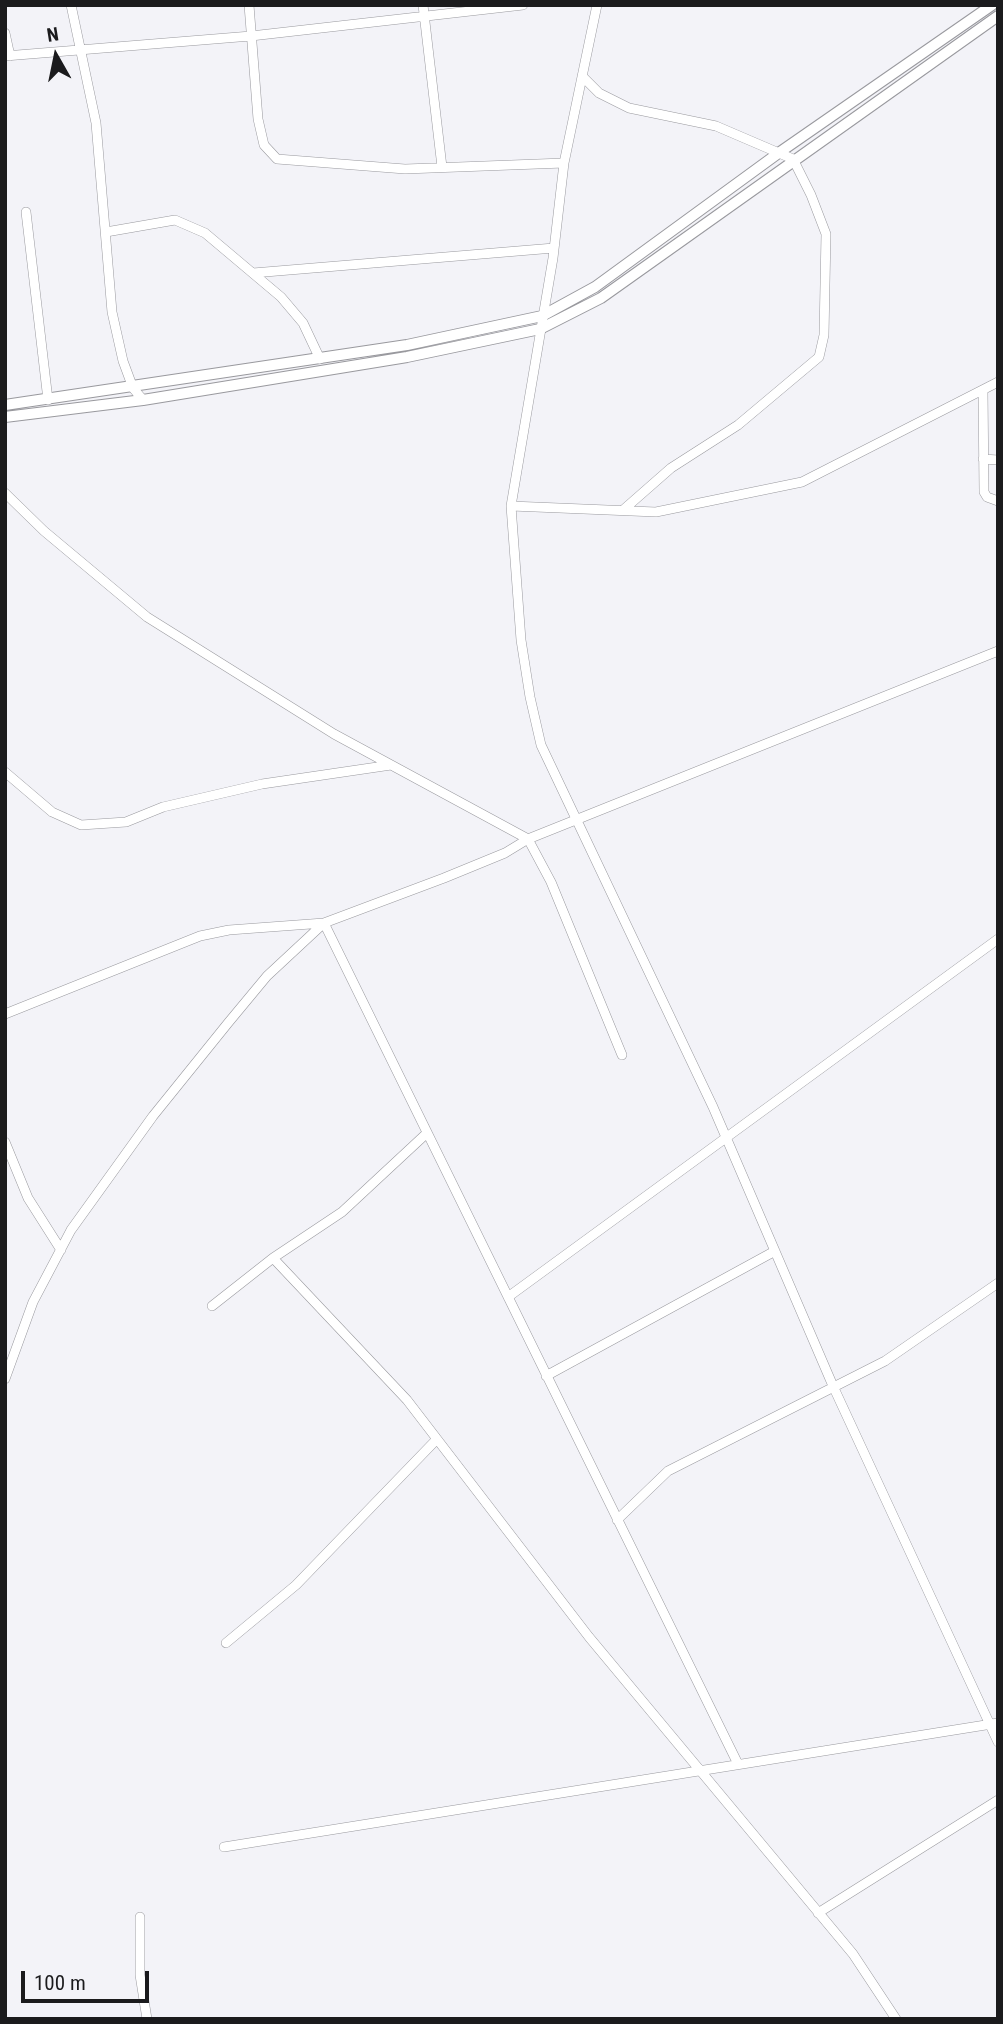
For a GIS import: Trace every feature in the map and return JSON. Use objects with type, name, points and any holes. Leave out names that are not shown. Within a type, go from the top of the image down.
[{"type":"main road","points":[[5,405],[407,345],[542,316],[596,287],[780,152],[992,5]]},
{"type":"main road","points":[[5,418],[143,400],[407,357],[540,329],[601,298],[793,159],[998,16]]},
{"type":"street","points":[[71,5],[96,123],[112,312],[133,388],[143,400]]},
{"type":"street","points":[[248,5],[258,119],[264,145],[277,159],[405,169],[564,163]]},
{"type":"street","points":[[423,5],[442,167]]},
{"type":"street","points":[[5,33],[8,56],[251,36],[523,5]]},
{"type":"street","points":[[597,5],[564,163],[554,248],[511,506],[521,640],[541,745],[727,1140],[833,1386],[994,1724],[998,1742]]},
{"type":"street","points":[[582,76],[599,93],[629,108],[716,126],[793,159],[826,234],[824,335],[820,357],[738,425],[671,468],[622,511]]},
{"type":"street","points":[[26,212],[48,400]]},
{"type":"street","points":[[106,232],[175,220],[205,233],[281,296],[303,323],[320,359]]},
{"type":"street","points":[[253,273],[554,248]]},
{"type":"street","points":[[511,506],[656,512],[802,482],[917,426],[998,382]]},
{"type":"street","points":[[983,390],[984,492],[998,501]]},
{"type":"street","points":[[983,459],[998,460]]},
{"type":"street","points":[[5,493],[44,531],[147,617],[334,734],[528,839],[551,883],[622,1055]]},
{"type":"street","points":[[5,1014],[200,936],[229,930],[324,923],[444,878],[505,853],[528,839],[579,821],[998,651]]},
{"type":"street","points":[[5,772],[52,812],[81,825],[126,822],[163,807],[262,784],[391,765]]},
{"type":"street","points":[[324,923],[738,1764]]},
{"type":"street","points":[[5,1379],[33,1302],[71,1230],[153,1116],[211,1043],[267,976],[324,923]]},
{"type":"street","points":[[508,1297],[727,1140],[998,939]]},
{"type":"street","points":[[212,1306],[273,1258],[342,1212],[427,1133]]},
{"type":"street","points":[[5,1142],[28,1198],[61,1250]]},
{"type":"street","points":[[547,1376],[775,1251]]},
{"type":"street","points":[[273,1258],[407,1400],[589,1637],[697,1771],[853,1954],[895,2019]]},
{"type":"street","points":[[617,1520],[668,1471],[885,1361],[998,1283]]},
{"type":"street","points":[[226,1643],[296,1585],[438,1439]]},
{"type":"street","points":[[224,1847],[994,1724]]},
{"type":"street","points":[[818,1913],[998,1800]]},
{"type":"street","points":[[140,1917],[140,1975],[147,2019]]}]
